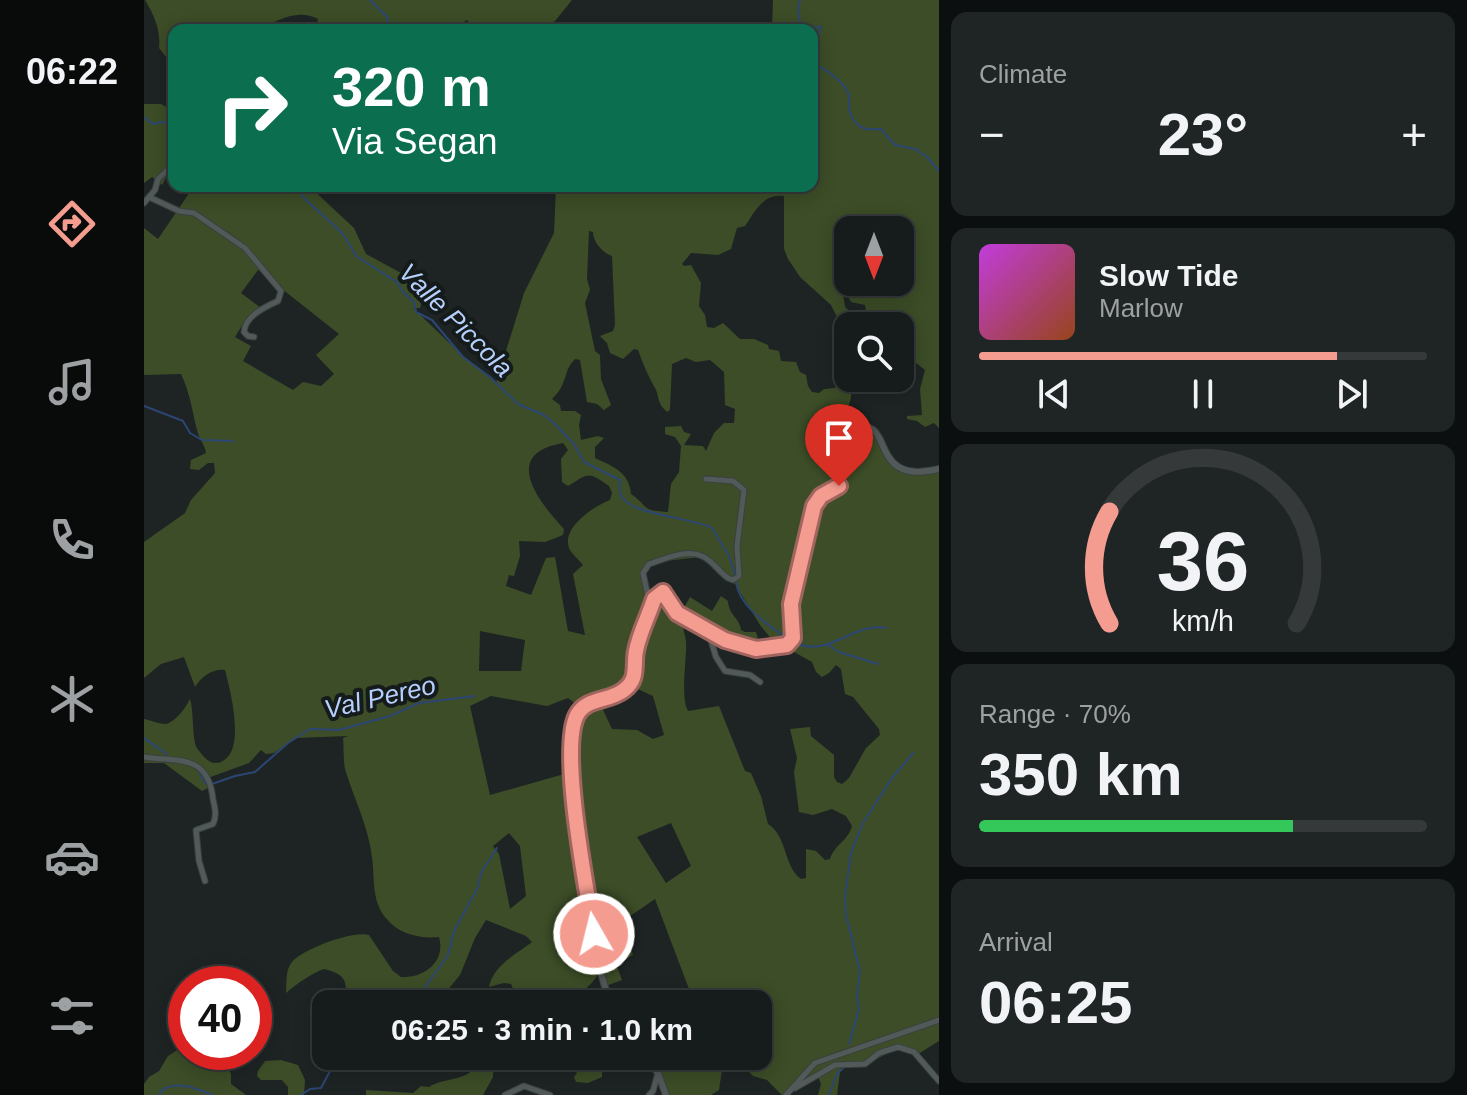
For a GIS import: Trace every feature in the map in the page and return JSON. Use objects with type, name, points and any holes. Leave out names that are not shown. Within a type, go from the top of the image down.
[{"type":"street","points":[[144,203],[155,190],[158,179],[168,170]]},
{"type":"street","points":[[149,197],[179,211],[194,213],[245,248],[261,264],[269,279],[281,291],[278,301],[252,316],[244,325],[244,332],[254,337]]},
{"type":"street","points":[[606,990],[598,963],[570,766],[578,713],[588,703],[624,690],[632,681],[636,672],[636,651],[652,605],[656,595],[663,592],[677,613],[740,646],[756,649],[787,645],[793,638],[791,604],[814,506],[821,496],[842,482],[851,433],[861,427],[878,433],[888,458],[902,470],[918,473],[939,469]]},
{"type":"street","points":[[652,605],[643,573],[649,564],[659,560],[677,555],[701,556],[728,578],[733,580],[739,576],[737,546],[744,490],[733,481],[706,479]]},
{"type":"street","points":[[707,631],[716,657],[725,671],[750,675],[760,682]]},
{"type":"street","points":[[144,757],[194,763],[206,774],[213,793],[216,819],[213,824],[196,830],[205,881]]},
{"type":"street","points":[[795,1088],[796,1082],[815,1063],[939,1020]]},
{"type":"street","points":[[786,1095],[835,1065],[865,1064],[879,1053],[898,1047],[914,1052],[939,1081]]},
{"type":"street","points":[[656,1070],[666,1095]]},
{"type":"street","points":[[649,1095],[658,1073]]},
{"type":"street","points":[[505,1095],[524,1086],[550,1095]]},
{"type":"green space","points":[[145,0],[572,0],[550,24],[470,24],[467,20],[460,24],[317,24],[318,19],[300,15],[269,24],[168,24],[168,58],[159,48],[159,35]]},
{"type":"green space","points":[[773,0],[939,0],[939,428],[934,423],[925,427],[907,419],[907,416],[922,415],[920,389],[925,370],[914,361],[914,312],[866,312],[865,305],[851,302],[848,296],[914,296],[914,216],[834,216],[834,296],[843,296],[845,307],[851,312],[834,312],[831,305],[800,277],[788,259],[784,249],[784,196],[765,200],[745,226],[737,228],[731,249],[718,255],[691,253],[682,264],[691,265],[701,283],[699,306],[705,315],[707,327],[714,328],[723,323],[740,339],[754,339],[768,345],[769,349],[779,351],[781,361],[796,362],[800,372],[806,375],[812,392],[834,388],[834,392],[851,392],[848,422],[856,421],[858,428],[869,427],[887,457],[904,471],[939,469],[939,1041],[915,1056],[906,1049],[892,1051],[871,1062],[841,1065],[837,1095],[818,1095],[821,1084],[817,1074],[782,1095],[767,1080],[753,1076],[748,1070],[772,1070],[772,990],[686,990],[689,989],[655,899],[623,921],[633,955],[616,964],[622,980],[603,987],[599,974],[584,990],[514,990],[511,984],[504,983],[489,987],[500,967],[532,942],[526,936],[486,920],[460,975],[448,990],[346,990],[340,975],[324,969],[286,993],[287,973],[292,962],[306,952],[352,935],[369,935],[393,971],[401,977],[425,971],[439,954],[439,937],[417,936],[403,931],[390,923],[381,910],[367,834],[345,769],[343,738],[348,736],[296,738],[274,753],[266,754],[261,750],[249,763],[205,779],[208,788],[202,791],[164,763],[144,763],[144,719],[169,723],[190,699],[195,744],[205,758],[216,763],[226,759],[232,750],[235,722],[225,670],[208,674],[195,687],[184,657],[161,664],[144,678],[144,542],[185,513],[191,500],[215,473],[214,463],[208,463],[199,470],[190,469],[191,460],[206,453],[181,374],[144,375],[144,228],[158,239],[190,192],[315,192],[354,228],[366,254],[414,280],[422,301],[420,308],[413,308],[496,383],[524,293],[554,233],[556,192],[818,192],[818,24],[772,24]],"holes":[[[589,231],[593,232],[599,247],[612,256],[615,325],[613,331],[600,336],[607,343],[610,353],[623,359],[634,349],[638,350],[660,404],[668,412],[672,364],[686,358],[696,362],[710,360],[724,372],[725,405],[735,409],[734,423],[724,423],[714,433],[706,451],[703,446],[684,445],[691,434],[684,432],[681,426],[665,427],[665,434],[675,437],[681,446],[679,472],[671,484],[668,512],[649,509],[631,494],[624,475],[595,458],[595,447],[604,438],[598,436],[581,440],[581,415],[575,411],[561,411],[560,405],[552,399],[575,359],[580,360],[587,402],[597,404],[604,410],[611,405],[601,379],[600,355],[595,351],[585,303],[590,290],[587,279]],[[258,270],[339,334],[316,355],[334,374],[321,386],[303,382],[293,390],[243,361],[251,346],[235,337],[247,317],[261,308],[241,293]],[[563,443],[568,450],[561,459],[562,482],[568,486],[592,476],[609,486],[612,493],[610,500],[587,513],[569,534],[570,550],[583,565],[573,574],[585,635],[568,631],[555,557],[546,558],[531,595],[506,586],[509,575],[514,576],[520,556],[519,541],[545,542],[563,535],[564,529],[544,506],[530,480],[529,468],[533,457],[544,449]],[[700,557],[735,584],[773,641],[774,648],[785,647],[812,662],[822,677],[836,665],[841,669],[845,694],[853,697],[879,729],[880,735],[866,748],[849,778],[842,784],[834,777],[834,755],[811,736],[810,727],[790,729],[797,758],[794,772],[799,812],[813,815],[832,809],[846,816],[852,826],[830,859],[825,860],[816,851],[806,849],[806,878],[801,879],[795,873],[779,836],[768,824],[761,796],[751,773],[745,771],[719,706],[688,711],[686,705],[686,642],[681,617],[742,646],[761,649],[756,632],[741,630],[728,601],[721,596],[712,611],[690,597],[680,615],[662,593],[651,603],[644,581],[646,570],[656,562]],[[480,631],[525,640],[521,671],[479,671]],[[631,686],[653,696],[664,735],[653,739],[637,730],[612,729],[598,699]],[[491,696],[547,706],[568,698],[581,708],[571,740],[571,772],[490,795],[470,706]],[[671,823],[691,866],[666,883],[637,837]],[[509,833],[520,846],[526,896],[510,909],[499,854],[493,846]]]},
{"type":"green space","points":[[144,104],[161,104],[168,108],[168,174],[162,185],[152,177],[144,183]]},
{"type":"green space","points":[[168,1056],[168,1070],[229,1070],[231,1084],[246,1095],[144,1095],[144,1084],[159,1071]]},
{"type":"green space","points":[[272,1061],[298,1065],[305,1080],[304,1095],[288,1095],[288,1087],[282,1080],[261,1080],[257,1076],[259,1070],[272,1070]]},
{"type":"green space","points":[[493,1070],[483,1095],[366,1095],[366,1090],[413,1093],[421,1086],[429,1087],[471,1071]]},
{"type":"green space","points":[[575,1070],[602,1070],[602,1077],[588,1083],[576,1082],[574,1077],[577,1073]]},
{"type":"green space","points":[[654,1070],[722,1070],[719,1090],[711,1095],[667,1095]]},
{"type":"waterway","points":[[370,0],[387,17],[388,24]]},
{"type":"waterway","points":[[800,0],[798,9],[802,24]]},
{"type":"waterway","points":[[818,27],[821,27],[818,38]]},
{"type":"waterway","points":[[818,66],[844,85],[856,124],[881,129],[895,145],[915,149],[939,171]]},
{"type":"waterway","name":"Valle Piccola","points":[[144,117],[153,124],[168,123]]},
{"type":"waterway","name":"Valle Piccola","points":[[301,192],[343,234],[356,256],[397,282],[414,302],[416,312],[432,320],[463,357],[518,404],[544,415],[555,424],[574,444],[584,462],[620,480],[620,493],[625,501],[647,511],[712,528],[729,556],[735,575]]},
{"type":"waterway","points":[[144,406],[183,421],[190,433],[202,440],[233,441]]},
{"type":"waterway","name":"Valle Piccola","points":[[736,581],[748,607],[787,638]]},
{"type":"waterway","name":"Valle Piccola","points":[[794,642],[818,646],[874,627],[886,628]]},
{"type":"waterway","points":[[827,644],[839,652],[878,664]]},
{"type":"waterway","name":"Val Pereo","points":[[212,784],[255,772],[288,743],[310,729],[339,730],[390,716],[419,703],[475,696]]},
{"type":"waterway","name":"Val Pereo","points":[[144,738],[167,754]]},
{"type":"waterway","points":[[849,1044],[859,1009],[860,971],[846,915],[845,897],[851,853],[863,823],[892,778],[913,753]]},
{"type":"waterway","name":"Val Pereo","points":[[198,770],[205,783]]},
{"type":"waterway","points":[[423,990],[448,955],[454,931],[478,887],[481,873],[497,848]]},
{"type":"waterway","points":[[829,1095],[837,1074],[844,1067]]},
{"type":"waterway","points":[[301,1095],[310,1089],[321,1088],[331,1070]]},
{"type":"waterway","points":[[159,1095],[173,1086],[193,1088],[212,1095]]},
{"type":"route","points":[[594,934],[570,766],[572,733],[578,713],[588,703],[624,690],[632,681],[639,641],[659,593],[663,592],[668,597],[677,613],[740,646],[756,649],[781,647],[791,642],[791,604],[814,506],[821,496],[839,486]]}]
